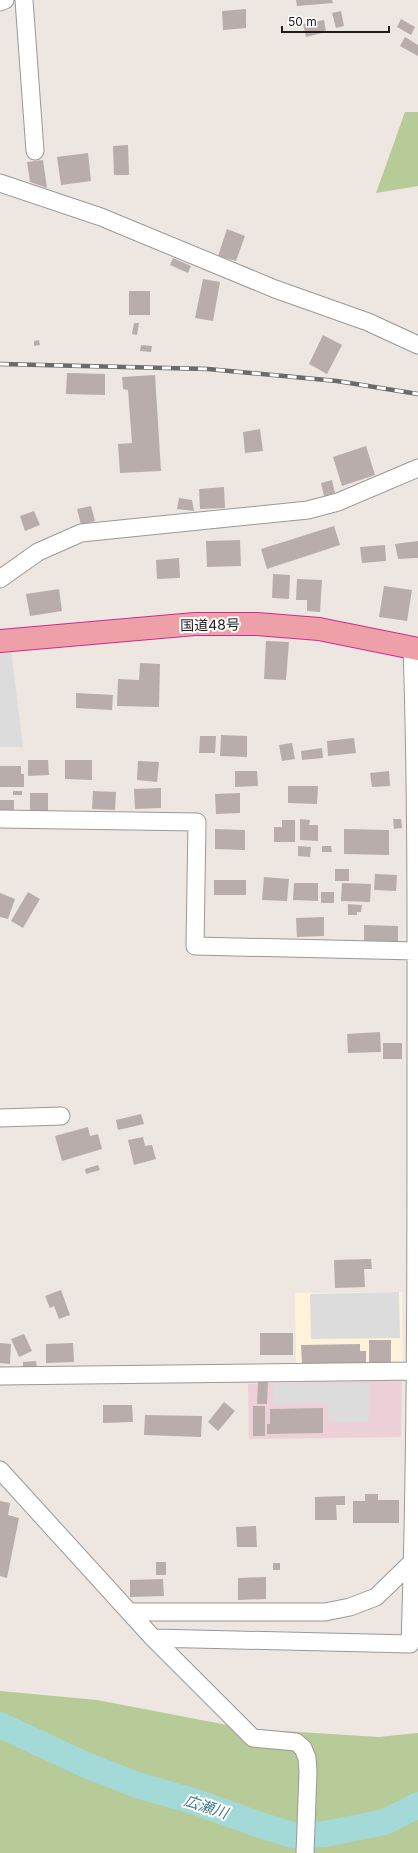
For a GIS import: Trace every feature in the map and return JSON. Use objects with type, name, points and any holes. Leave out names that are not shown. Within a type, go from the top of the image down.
[{"type":"highway","name":"国道48号","points":[[0,641],[195,624],[257,624],[319,629],[415,648]]},
{"type":"street","points":[[0,2],[4,0]]},
{"type":"street","points":[[24,0],[35,150]]},
{"type":"street","points":[[0,184],[101,217],[275,290],[368,322],[418,345]]},
{"type":"street","points":[[0,578],[38,552],[81,533],[308,510],[338,502],[418,468]]},
{"type":"street","points":[[153,1638],[410,1644],[417,1371],[415,648]]},
{"type":"street","points":[[0,819],[197,822],[196,946],[416,951]]},
{"type":"street","points":[[0,1118],[61,1116]]},
{"type":"street","points":[[0,1376],[417,1371]]},
{"type":"street","points":[[0,1470],[153,1638],[253,1738],[296,1742],[302,1748],[307,1758],[308,1772],[305,1853]]},
{"type":"street","points":[[130,1612],[331,1610],[350,1607],[376,1597],[413,1561]]},
{"type":"shaded area","points":[[11,650],[23,747],[0,747],[0,651]]},
{"type":"shaded area","points":[[399,1292],[400,1338],[311,1339],[310,1294]]},
{"type":"shaded area","points":[[402,1292],[403,1367],[296,1368],[295,1293]]},
{"type":"shaded area","points":[[402,1380],[401,1437],[249,1439],[248,1384]]},
{"type":"shaded area","points":[[369,1383],[369,1422],[328,1423],[328,1403],[273,1404],[273,1385]]},
{"type":"green space","points":[[405,112],[418,112],[418,186],[376,193]]},
{"type":"green space","points":[[0,1691],[97,1700],[248,1729],[379,1737],[418,1733],[418,1853],[0,1853]]},
{"type":"building","points":[[296,0],[332,0],[333,3],[297,6]]},
{"type":"building","points":[[246,9],[246,28],[223,30],[222,11]]},
{"type":"building","points":[[341,11],[344,26],[336,28],[332,13]]},
{"type":"building","points":[[401,19],[415,27],[411,35],[397,27]]},
{"type":"building","points":[[324,20],[326,32],[306,37],[303,24]]},
{"type":"building","points":[[405,37],[418,45],[418,56],[400,46]]},
{"type":"building","points":[[128,145],[129,175],[114,175],[113,146]]},
{"type":"building","points":[[88,153],[91,181],[61,185],[57,157]]},
{"type":"building","points":[[43,160],[47,188],[30,182],[27,162]]},
{"type":"building","points":[[227,229],[245,236],[236,261],[218,256]]},
{"type":"building","points":[[173,258],[191,266],[188,273],[170,265]]},
{"type":"building","points":[[203,279],[220,282],[213,321],[195,318]]},
{"type":"building","points":[[129,291],[150,291],[150,315],[129,315]]},
{"type":"building","points":[[134,323],[139,323],[137,335],[132,334]]},
{"type":"building","points":[[323,335],[342,345],[327,374],[309,364]]},
{"type":"building","points":[[39,340],[40,345],[34,346],[34,341]]},
{"type":"building","points":[[141,345],[152,346],[151,352],[140,351]]},
{"type":"building","points":[[67,373],[105,374],[105,395],[66,394]]},
{"type":"building","points":[[155,375],[161,471],[120,473],[118,444],[132,443],[128,390],[123,389],[122,377]]},
{"type":"building","points":[[260,429],[263,451],[245,453],[243,432]]},
{"type":"building","points":[[366,446],[375,475],[342,486],[333,457]]},
{"type":"building","points":[[332,480],[335,493],[324,496],[321,483]]},
{"type":"building","points":[[224,487],[225,508],[200,509],[199,489]]},
{"type":"building","points":[[179,498],[192,500],[194,511],[177,509]]},
{"type":"building","points":[[91,506],[95,521],[81,525],[77,509]]},
{"type":"building","points":[[34,511],[40,525],[25,531],[20,516]]},
{"type":"building","points":[[334,526],[340,545],[267,569],[261,549]]},
{"type":"building","points":[[240,540],[241,566],[207,567],[206,541]]},
{"type":"building","points":[[418,541],[418,558],[398,559],[395,544]]},
{"type":"building","points":[[385,545],[386,561],[362,563],[360,547]]},
{"type":"building","points":[[179,558],[180,578],[157,579],[156,560]]},
{"type":"building","points":[[273,574],[290,575],[289,599],[272,598]]},
{"type":"building","points":[[297,579],[322,580],[320,612],[307,611],[307,600],[296,600]]},
{"type":"building","points":[[384,586],[412,590],[407,621],[379,617]]},
{"type":"building","points":[[59,589],[62,611],[30,616],[26,594]]},
{"type":"building","points":[[266,641],[289,642],[286,680],[264,679]]},
{"type":"building","points":[[140,663],[160,664],[159,707],[117,706],[118,679],[139,680]]},
{"type":"building","points":[[76,693],[113,695],[112,710],[76,708]]},
{"type":"building","points":[[221,735],[247,736],[247,757],[220,756]]},
{"type":"building","points":[[200,736],[216,736],[215,753],[199,753]]},
{"type":"building","points":[[354,738],[356,753],[328,756],[327,741]]},
{"type":"building","points":[[292,743],[295,759],[282,761],[279,745]]},
{"type":"building","points":[[322,748],[323,758],[302,760],[301,751]]},
{"type":"building","points":[[28,760],[48,760],[49,775],[28,776]]},
{"type":"building","points":[[65,760],[92,760],[92,780],[65,779]]},
{"type":"building","points":[[138,761],[159,762],[157,782],[137,780]]},
{"type":"building","points":[[0,766],[21,766],[21,774],[24,774],[24,787],[0,787]]},
{"type":"building","points":[[235,771],[257,771],[258,786],[235,787]]},
{"type":"building","points":[[389,771],[390,786],[372,787],[370,773]]},
{"type":"building","points":[[288,786],[318,786],[317,804],[288,803]]},
{"type":"building","points":[[161,788],[161,808],[135,809],[134,789]]},
{"type":"building","points":[[13,791],[22,791],[22,795],[13,795]]},
{"type":"building","points":[[93,791],[116,792],[115,810],[92,809]]},
{"type":"building","points":[[30,793],[48,793],[48,812],[30,812]]},
{"type":"building","points":[[240,793],[240,813],[216,814],[215,794]]},
{"type":"building","points":[[0,800],[14,800],[14,812],[0,812]]},
{"type":"building","points":[[300,819],[310,820],[309,825],[318,825],[318,841],[300,840]]},
{"type":"building","points":[[393,819],[401,819],[402,828],[394,829]]},
{"type":"building","points":[[282,820],[295,820],[295,842],[274,842],[274,827],[282,827]]},
{"type":"building","points":[[215,829],[245,830],[245,850],[215,849]]},
{"type":"building","points":[[344,829],[389,830],[389,855],[344,854]]},
{"type":"building","points":[[298,846],[311,847],[310,857],[298,856]]},
{"type":"building","points":[[322,846],[331,846],[332,852],[322,852]]},
{"type":"building","points":[[335,869],[349,869],[349,881],[335,881]]},
{"type":"building","points":[[375,874],[397,875],[396,891],[374,890]]},
{"type":"building","points":[[264,877],[289,879],[287,901],[262,900]]},
{"type":"building","points":[[214,880],[246,880],[246,895],[214,895]]},
{"type":"building","points":[[294,883],[318,883],[318,901],[293,900]]},
{"type":"building","points":[[342,883],[371,884],[370,902],[341,901]]},
{"type":"building","points":[[28,892],[40,899],[23,928],[11,921]]},
{"type":"building","points":[[321,892],[334,892],[334,903],[321,903]]},
{"type":"building","points":[[0,893],[15,899],[8,919],[0,917]]},
{"type":"building","points":[[348,904],[362,905],[361,912],[357,912],[357,915],[348,915]]},
{"type":"building","points":[[324,917],[324,936],[297,937],[296,918]]},
{"type":"building","points":[[364,925],[398,926],[398,944],[364,943]]},
{"type":"building","points":[[380,1032],[381,1052],[348,1053],[347,1034]]},
{"type":"building","points":[[383,1043],[402,1043],[402,1059],[383,1059]]},
{"type":"building","points":[[141,1114],[144,1124],[118,1130],[116,1120]]},
{"type":"building","points":[[88,1127],[90,1136],[98,1134],[102,1149],[62,1161],[55,1136]]},
{"type":"building","points":[[143,1137],[145,1146],[152,1145],[156,1159],[134,1165],[128,1140]]},
{"type":"building","points":[[98,1165],[100,1170],[86,1174],[85,1169]]},
{"type":"building","points":[[371,1259],[372,1269],[364,1269],[365,1287],[335,1288],[334,1260]]},
{"type":"building","points":[[61,1290],[70,1315],[59,1319],[54,1306],[50,1308],[45,1296]]},
{"type":"building","points":[[260,1333],[293,1333],[293,1355],[260,1355]]},
{"type":"building","points":[[24,1334],[32,1351],[19,1357],[11,1339]]},
{"type":"building","points":[[369,1340],[391,1340],[391,1363],[369,1364]]},
{"type":"building","points":[[0,1343],[11,1344],[10,1364],[0,1363]]},
{"type":"building","points":[[73,1343],[74,1362],[46,1363],[46,1344]]},
{"type":"building","points":[[360,1344],[360,1351],[366,1351],[366,1363],[302,1364],[301,1345]]},
{"type":"building","points":[[36,1361],[37,1369],[23,1370],[23,1362]]},
{"type":"building","points":[[258,1382],[268,1382],[267,1404],[257,1404]]},
{"type":"building","points":[[224,1402],[235,1411],[218,1431],[208,1422]]},
{"type":"building","points":[[103,1405],[132,1405],[133,1422],[103,1423]]},
{"type":"building","points":[[253,1406],[265,1406],[265,1436],[253,1436]]},
{"type":"building","points":[[323,1408],[323,1433],[267,1434],[267,1424],[270,1424],[270,1409]]},
{"type":"building","points":[[145,1415],[202,1416],[201,1437],[144,1435]]},
{"type":"building","points":[[365,1494],[378,1494],[378,1500],[399,1500],[399,1523],[353,1523],[353,1501],[365,1501]]},
{"type":"building","points":[[345,1496],[345,1505],[336,1505],[337,1520],[315,1520],[315,1497]]},
{"type":"building","points":[[0,1501],[10,1503],[8,1515],[19,1518],[7,1578],[0,1576]]},
{"type":"building","points":[[256,1526],[257,1547],[237,1547],[236,1527]]},
{"type":"building","points":[[156,1562],[166,1562],[166,1575],[156,1575]]},
{"type":"building","points":[[273,1563],[280,1563],[280,1570],[273,1570]]},
{"type":"building","points":[[266,1577],[266,1599],[238,1600],[238,1578]]},
{"type":"building","points":[[163,1579],[164,1596],[130,1597],[130,1580]]},
{"type":"waterway","name":"広瀬川","points":[[0,1725],[86,1765],[137,1785],[196,1802],[293,1835],[324,1834],[385,1822],[418,1805]]},
{"type":"railway","points":[[0,364],[208,369],[337,381],[418,394]]}]
